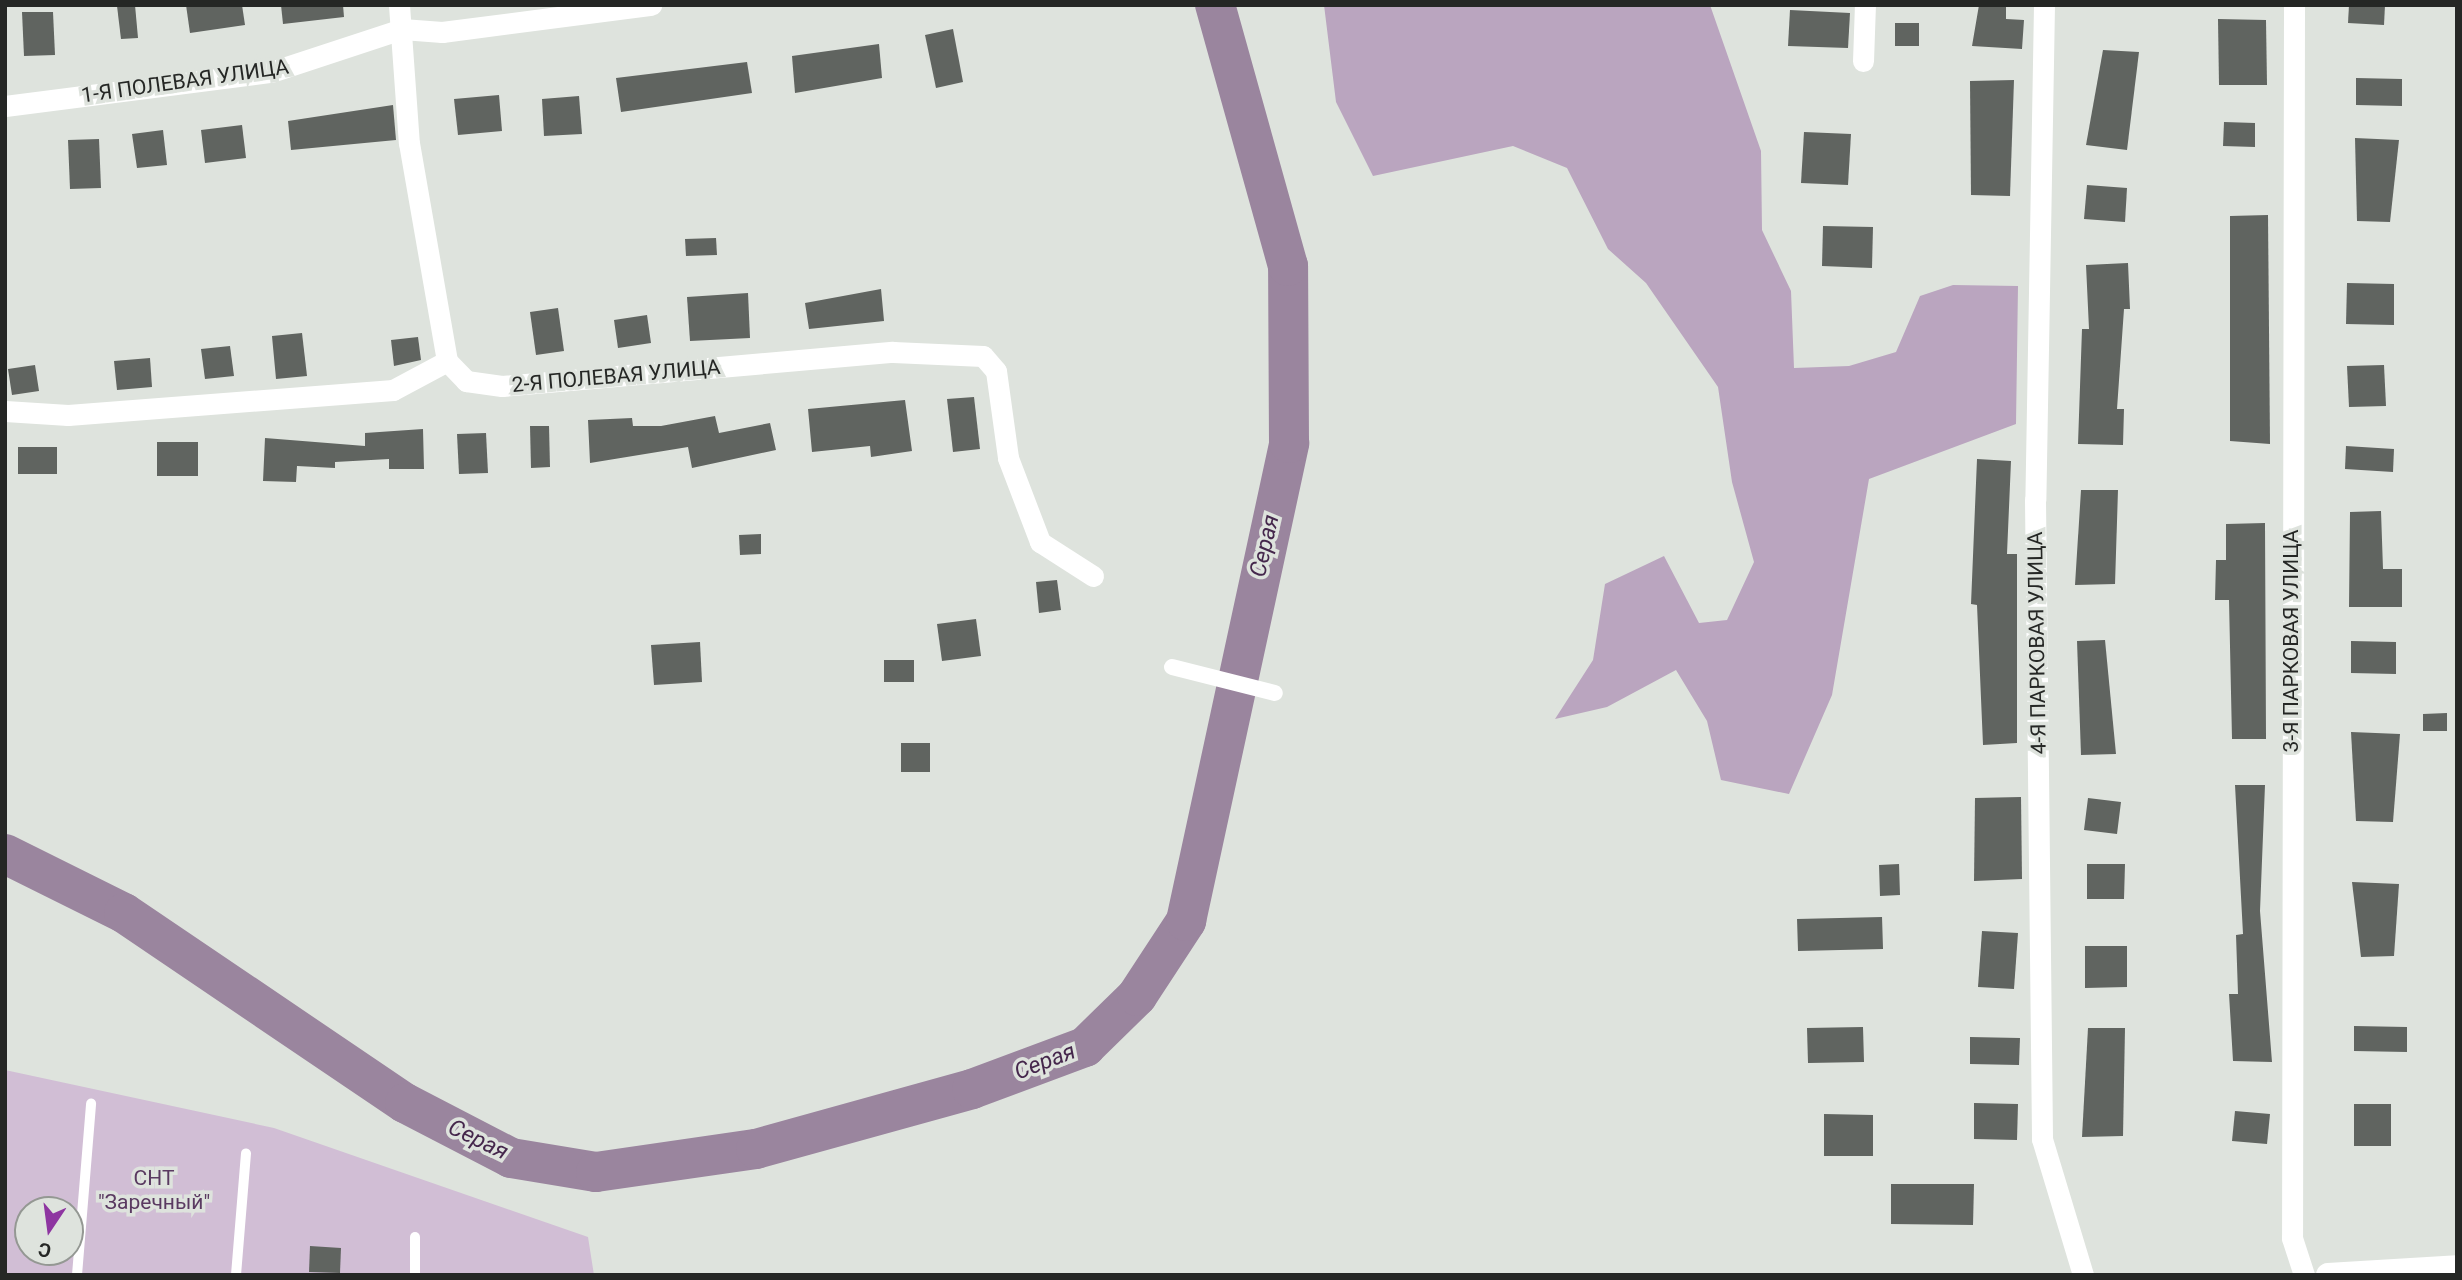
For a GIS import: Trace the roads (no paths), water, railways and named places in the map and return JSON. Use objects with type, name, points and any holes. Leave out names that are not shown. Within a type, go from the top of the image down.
[{"type":"street","points":[[5,411],[68,415],[393,390],[447,361],[409,143],[399,5]]},
{"type":"street","name":"1-Я ПОЛЕВАЯ УЛИЦА","points":[[5,106],[271,72],[402,29],[442,33],[651,5]]},
{"type":"street","points":[[1863,61],[1865,5]]},
{"type":"street","name":"4-Я ПАРКОВАЯ УЛИЦА","points":[[2044,5],[2035,500],[2042,1139],[2083,1275]]},
{"type":"street","name":"3-Я ПАРКОВАЯ УЛИЦА","points":[[2294,5],[2292,1238],[2304,1275]]},
{"type":"street","name":"2-Я ПОЛЕВАЯ УЛИЦА","points":[[447,361],[466,381],[502,386],[893,352],[983,356],[996,371],[1008,458],[1040,542],[1093,576]]},
{"type":"street","points":[[1172,667],[1275,693]]},
{"type":"street","points":[[2328,1275],[2457,1267]]},
{"type":"lane","points":[[77,1275],[91,1104]]},
{"type":"lane","points":[[236,1275],[246,1153]]},
{"type":"lane","points":[[415,1237],[415,1275]]},
{"type":"waterway","name":"Серая","points":[[5,854],[124,913],[405,1103],[511,1158],[596,1172],[756,1149],[972,1089],[1085,1047],[1137,996],[1186,921],[1289,443],[1288,266],[1215,5]]},
{"type":"park label","name":"СНТ \"Заречный\"","points":[[154,1190]]}]
